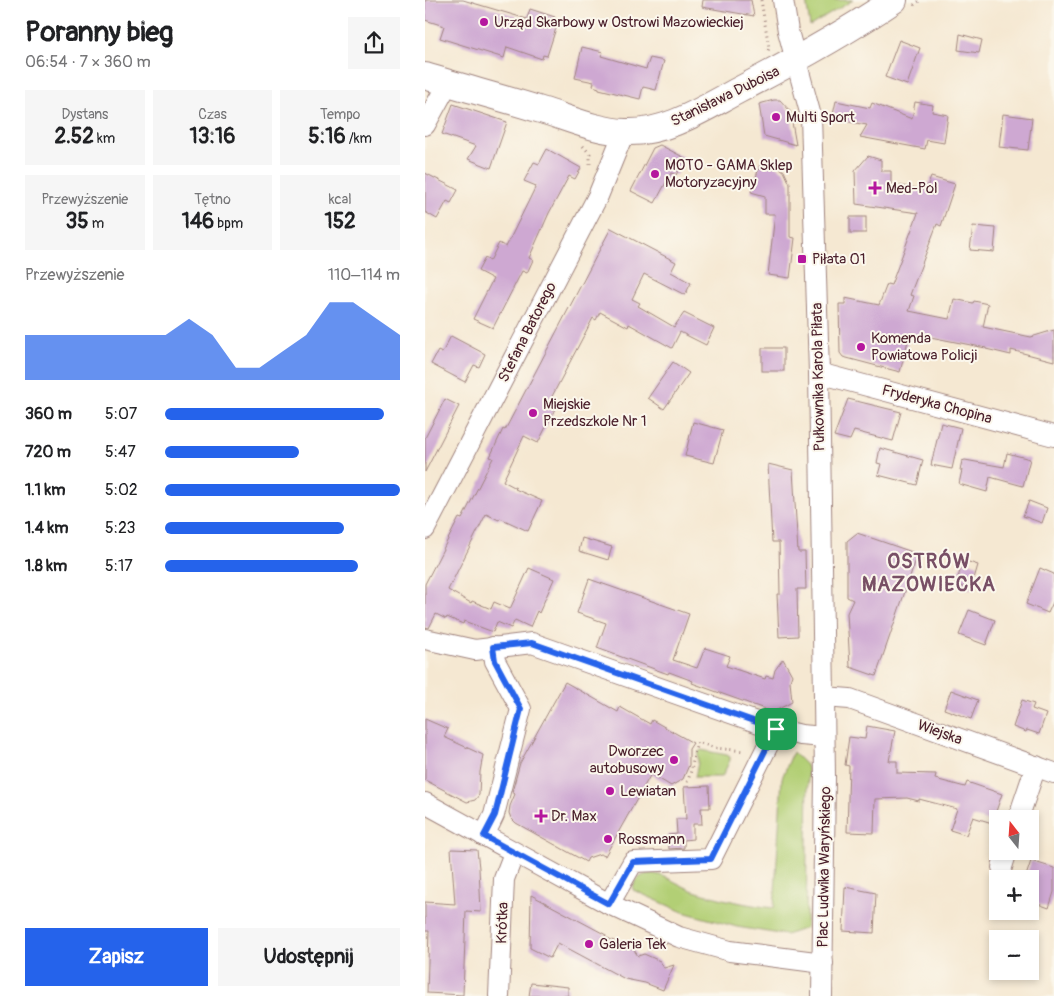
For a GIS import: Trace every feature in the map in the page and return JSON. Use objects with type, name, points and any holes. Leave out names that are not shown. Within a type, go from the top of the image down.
[{"type":"main road","name":"Stanisława Duboisa","points":[[431,78],[591,126],[624,132],[643,132],[685,118],[797,60],[894,0]]},
{"type":"street","name":"Pułkownika Karola Piłata","points":[[783,0],[811,116],[819,372],[824,697]]},
{"type":"street","points":[[425,125],[431,78]]},
{"type":"street","name":"Stefana Batorego","points":[[425,529],[598,196],[624,132]]},
{"type":"street","name":"Fryderyka Chopina","points":[[819,372],[1054,436]]},
{"type":"street","points":[[425,639],[475,650],[532,643],[776,729],[801,735],[823,737]]},
{"type":"street","points":[[484,836],[495,815],[521,709],[495,661],[493,647]]},
{"type":"street","name":"Plac Ludwika Waryńskiego","points":[[822,996],[825,777],[824,697]]},
{"type":"street","name":"Wiejska","points":[[824,697],[850,699],[1045,770]]},
{"type":"street","points":[[609,904],[633,862],[711,859],[776,729]]},
{"type":"street","points":[[1023,810],[1045,770]]},
{"type":"street","points":[[425,803],[609,904],[679,937],[730,951],[823,963]]},
{"type":"street","name":"Krótka","points":[[499,996],[504,879],[514,853]]},
{"type":"path","points":[[761,0],[769,48],[767,53]]},
{"type":"path","points":[[687,782],[694,764],[694,750],[698,742],[715,748],[744,751]]},
{"type":"green space","points":[[806,0],[853,0],[810,26]]},
{"type":"green space","points":[[701,750],[730,757],[722,777],[695,777],[698,753]]},
{"type":"green space","points":[[793,752],[806,765],[808,772],[806,928],[786,935],[737,927],[683,912],[633,890],[633,886],[640,877],[647,874],[655,874],[704,894],[774,908],[782,778]]},
{"type":"building","points":[[425,0],[463,0],[527,19],[530,9],[555,17],[554,21],[558,22],[547,56],[543,55],[542,59],[507,47],[504,58],[440,38],[444,26],[425,20]]},
{"type":"building","points":[[703,0],[751,0],[754,16],[702,7]]},
{"type":"building","points":[[960,34],[982,40],[979,53],[958,50]]},
{"type":"building","points":[[899,40],[920,48],[907,85],[885,77]]},
{"type":"building","points":[[582,47],[603,52],[601,56],[646,69],[650,58],[664,61],[656,90],[643,87],[640,99],[599,89],[593,86],[594,82],[575,78]]},
{"type":"building","name":"Multi Sport","points":[[780,100],[790,111],[796,145],[764,136],[759,104]]},
{"type":"building","points":[[836,101],[870,108],[872,103],[912,119],[915,102],[933,105],[932,112],[948,115],[944,143],[927,140],[925,149],[860,137],[867,125],[832,119]]},
{"type":"building","points":[[453,104],[507,122],[491,168],[468,159],[476,146],[442,134]]},
{"type":"building","points":[[1003,114],[1032,118],[1028,150],[999,147]]},
{"type":"building","name":"MOTO - GAMA Sklep Motoryzacyjny","points":[[660,145],[685,158],[676,175],[671,173],[655,203],[631,191],[653,148]]},
{"type":"building","points":[[547,149],[581,168],[575,179],[569,176],[549,213],[529,258],[533,260],[527,273],[522,271],[493,328],[473,319],[493,279],[478,271],[485,258],[490,261],[499,243],[506,247],[536,186],[524,181],[534,162],[539,164]]},
{"type":"building","points":[[868,156],[881,160],[881,171],[891,171],[891,184],[926,190],[931,177],[955,184],[941,226],[937,224],[910,295],[914,296],[909,311],[949,319],[954,299],[988,304],[983,327],[1031,337],[1054,330],[1054,361],[1011,350],[1011,355],[986,348],[910,333],[900,372],[843,357],[840,353],[839,304],[845,304],[845,298],[879,305],[887,284],[891,285],[918,213],[856,204],[855,171]]},
{"type":"building","points":[[761,162],[778,167],[784,171],[790,184],[790,237],[795,238],[790,278],[768,275],[775,214],[765,214],[765,196],[751,192]]},
{"type":"building","points":[[425,173],[458,190],[451,203],[447,201],[437,219],[425,212]]},
{"type":"building","points":[[850,217],[866,217],[866,233],[850,233]]},
{"type":"building","points":[[973,226],[996,228],[994,252],[970,250]]},
{"type":"building","points":[[611,228],[676,262],[671,272],[691,283],[685,295],[644,274],[632,299],[640,303],[638,306],[674,327],[684,313],[714,328],[706,345],[680,332],[672,348],[629,324],[628,327],[600,312],[596,320],[593,318],[548,404],[556,407],[538,443],[524,436],[503,481],[515,489],[542,501],[528,531],[500,518],[499,520],[486,514],[448,590],[471,603],[472,601],[491,609],[494,602],[510,609],[529,568],[554,579],[539,613],[537,611],[530,627],[515,620],[511,628],[497,622],[493,632],[464,621],[463,624],[447,617],[446,619],[436,614],[429,628],[425,627],[425,584],[459,518],[462,519],[493,458],[490,457],[503,429],[505,430]]},
{"type":"building","points":[[451,336],[485,354],[479,367],[474,365],[465,382],[431,364],[438,351],[442,353]]},
{"type":"building","points":[[762,348],[784,348],[784,371],[762,371]]},
{"type":"building","points":[[673,362],[689,373],[664,409],[648,398]]},
{"type":"building","points":[[445,399],[459,406],[425,472],[425,438]]},
{"type":"building","points":[[848,399],[901,412],[893,441],[854,431],[850,440],[834,436]]},
{"type":"building","points":[[693,422],[723,430],[714,463],[685,456]]},
{"type":"building","points":[[941,423],[961,428],[952,469],[931,465]]},
{"type":"building","points":[[880,448],[923,460],[917,485],[878,475],[881,464],[877,463]]},
{"type":"building","points":[[1007,453],[1030,459],[1023,486],[990,477],[987,492],[959,484],[962,461],[1004,467]]},
{"type":"building","points":[[768,464],[793,470],[798,552],[805,552],[806,589],[797,589],[798,636],[779,637],[777,594],[780,594],[779,542],[772,542]]},
{"type":"building","points":[[1029,501],[1047,508],[1042,523],[1023,516]]},
{"type":"building","points":[[857,533],[918,554],[876,676],[850,667],[847,613],[853,600],[847,597],[847,541]]},
{"type":"building","points":[[582,538],[612,547],[608,560],[579,551]]},
{"type":"building","points":[[963,560],[978,565],[971,589],[956,585]]},
{"type":"building","points":[[1040,568],[1054,574],[1054,600],[1048,613],[1026,604]]},
{"type":"building","points":[[589,579],[689,614],[673,660],[697,668],[705,648],[730,656],[726,666],[765,679],[766,676],[773,678],[775,670],[783,659],[792,675],[790,681],[792,702],[773,712],[692,683],[693,681],[669,672],[668,674],[597,648],[606,623],[577,613]]},
{"type":"building","points":[[969,610],[995,620],[986,645],[959,635]]},
{"type":"building","points":[[565,682],[618,712],[620,707],[650,724],[652,720],[693,743],[689,749],[689,765],[683,779],[671,786],[651,774],[605,856],[600,854],[588,858],[586,862],[516,823],[509,813],[515,794],[512,792],[520,763]]},
{"type":"building","points":[[951,690],[978,700],[971,719],[944,709]]},
{"type":"building","points":[[1022,700],[1034,704],[1032,709],[1046,714],[1039,734],[1013,727]]},
{"type":"building","points":[[425,719],[448,729],[444,737],[483,755],[479,795],[475,800],[467,802],[425,780]]},
{"type":"building","points":[[867,726],[895,731],[889,761],[897,761],[897,773],[936,774],[935,779],[965,787],[967,782],[1002,794],[996,810],[989,810],[989,822],[973,817],[966,835],[950,830],[957,809],[919,799],[919,801],[907,798],[875,799],[874,833],[847,832],[849,766],[845,765],[849,737],[865,739]]},
{"type":"building","points":[[709,786],[710,808],[701,808],[702,824],[693,824],[693,839],[684,840],[684,848],[669,849],[668,835],[677,834],[676,819],[686,819],[684,787]]},
{"type":"building","points":[[451,849],[477,850],[479,868],[481,912],[466,911],[463,995],[427,993],[429,931],[425,931],[425,902],[455,904]]},
{"type":"building","points":[[1031,861],[1054,868],[1054,892],[1049,908],[1039,904],[1039,870],[1028,870]]},
{"type":"building","points":[[845,887],[876,893],[874,933],[843,931]]},
{"type":"building","name":"Galeria Tek","points":[[531,895],[606,935],[605,937],[634,950],[638,956],[644,954],[660,961],[664,968],[674,965],[663,990],[645,983],[625,979],[558,943],[550,958],[530,948]]},
{"type":"building","points":[[531,983],[568,987],[568,996],[529,996]]},
{"type":"place","name":"Urząd Skarbowy w Ostrowi Mazowieckiej","points":[[484,22]]},
{"type":"place","name":"Multi Sport","points":[[776,117]]},
{"type":"place","name":"MOTO - GAMA Sklep Motoryzacyjny","points":[[655,174]]},
{"type":"place","name":"Med-Pol","points":[[875,188]]},
{"type":"place","name":"Piłata 01","points":[[802,259]]},
{"type":"place","name":"Komenda Powiatowa Policji","points":[[861,347]]},
{"type":"place","name":"Miejskie Przedszkole Nr 1","points":[[533,413]]},
{"type":"place","name":"Dworzec autobusowy","points":[[674,760]]},
{"type":"place","name":"Lewiatan","points":[[610,791]]},
{"type":"place","name":"Dr. Max","points":[[541,816]]},
{"type":"place","name":"Rossmann","points":[[608,839]]},
{"type":"place","name":"Galeria Tek","points":[[589,944]]},
{"type":"district","name":"OSTRÓW MAZOWIECKA","points":[[929,572]]},
{"type":"route","points":[[532,643],[776,729],[711,859],[633,862],[609,904],[484,836],[495,815],[521,709],[495,661],[493,647],[532,643]]}]
